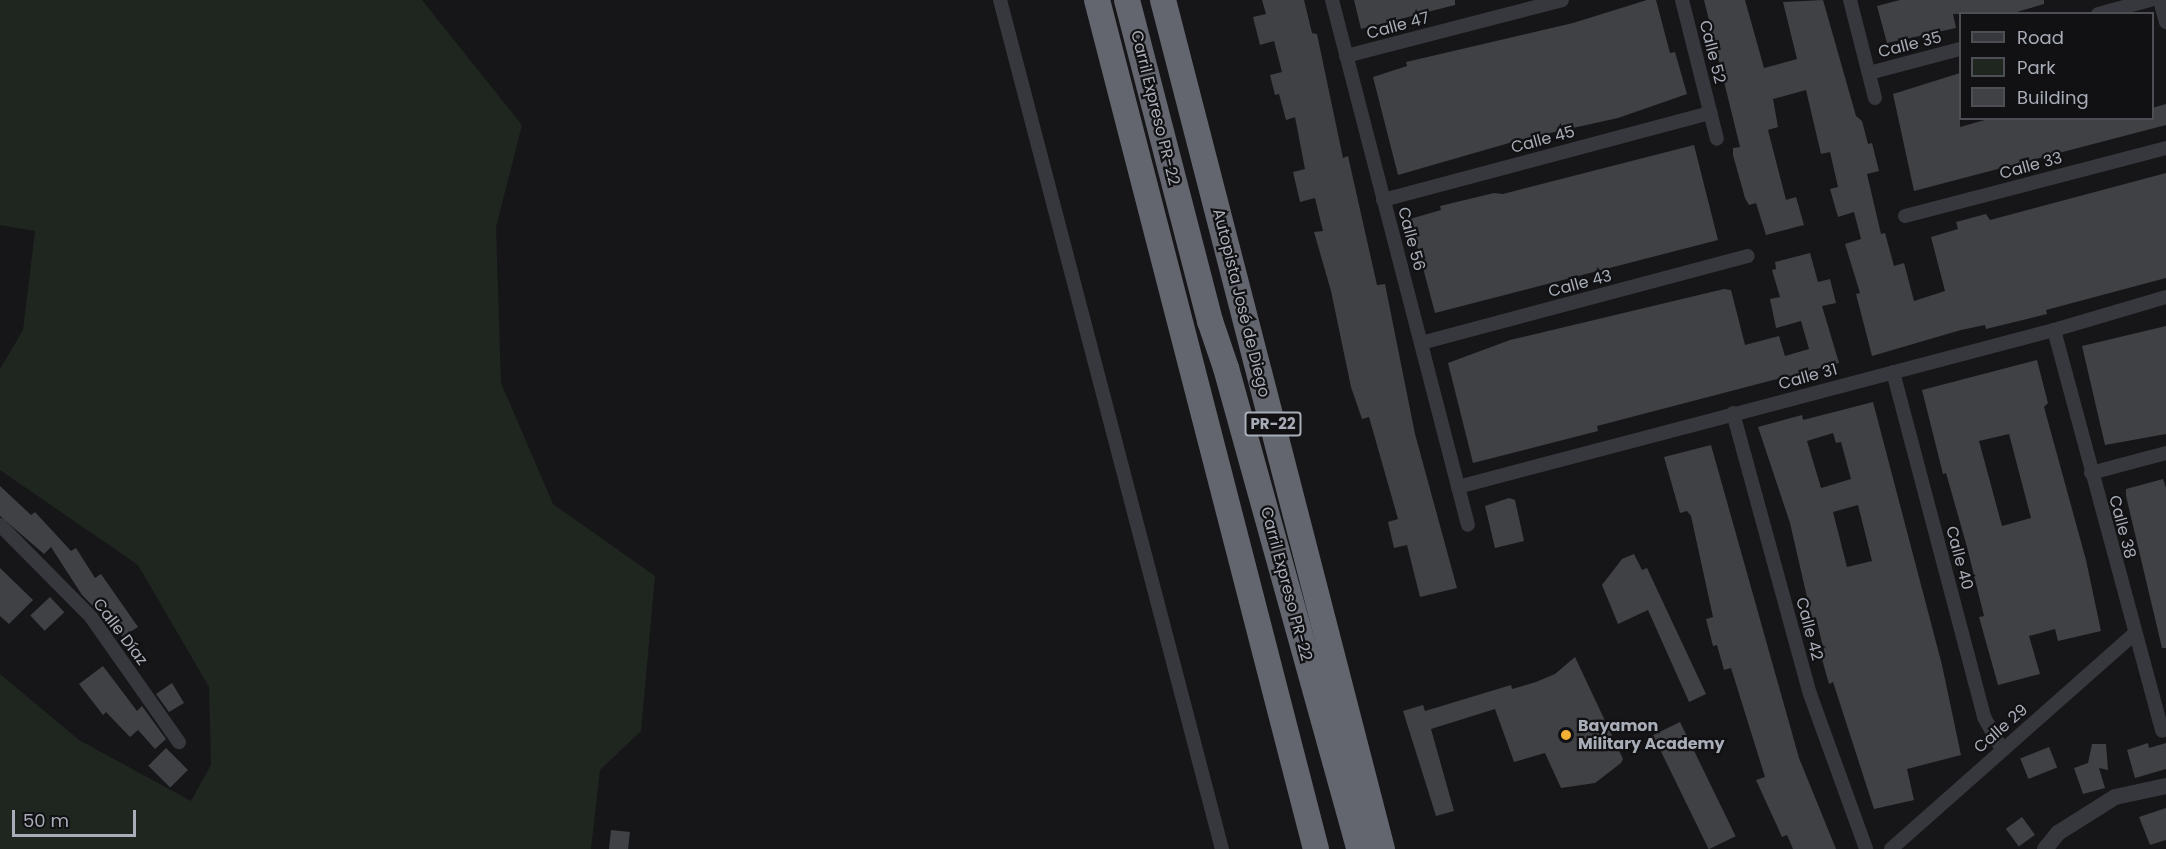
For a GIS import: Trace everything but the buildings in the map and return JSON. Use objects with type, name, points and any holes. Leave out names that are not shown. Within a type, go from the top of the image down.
[{"type":"highway","points":[[1098,0],[1316,849]]},
{"type":"highway","name":"Carril Expreso PR-22","points":[[1127,0],[1210,321],[1227,368],[1359,849]]},
{"type":"highway","name":"Autopista José de Diego","points":[[1163,0],[1382,849]]},
{"type":"highway","name":"Carril Expreso PR-22","points":[[1210,321],[1217,373],[1345,849]]},
{"type":"street","points":[[1000,0],[1222,849]]},
{"type":"street","name":"Calle 56","points":[[1332,0],[1468,525]]},
{"type":"street","name":"Calle 47","points":[[1346,56],[1562,0]]},
{"type":"street","name":"Calle 52","points":[[1682,0],[1718,139]]},
{"type":"street","points":[[1850,0],[1875,98]]},
{"type":"street","points":[[2105,12],[2150,0]]},
{"type":"street","points":[[2160,0],[2166,22]]},
{"type":"street","name":"Calle 35","points":[[1869,72],[1959,49]]},
{"type":"street","name":"Calle 45","points":[[1383,200],[1711,113]]},
{"type":"street","name":"Calle 33","points":[[1905,216],[2166,148]]},
{"type":"street","name":"Calle 43","points":[[1421,343],[1748,256]]},
{"type":"street","name":"Calle 31","points":[[1458,487],[2054,330],[2166,297]]},
{"type":"street","name":"Calle 38","points":[[2054,330],[2133,635],[2162,731]]},
{"type":"street","name":"Calle 40","points":[[1893,372],[1984,717],[2002,749]]},
{"type":"street","name":"Calle 42","points":[[1733,413],[1810,694],[1866,849]]},
{"type":"street","points":[[2091,473],[2166,453]]},
{"type":"street","name":"Calle Díaz","points":[[0,525],[91,617],[180,742]]},
{"type":"street","name":"Calle 29","points":[[1891,849],[2133,635]]},
{"type":"street","points":[[2045,849],[2058,833],[2115,797],[2166,786]]},
{"type":"green space","points":[[0,0],[422,0],[522,125],[496,227],[501,383],[553,504],[655,576],[641,731],[600,770],[591,849],[0,849],[0,674],[79,740],[191,801],[211,765],[209,687],[138,565],[0,470],[0,369],[23,330],[35,231],[0,225]]},
{"type":"place","name":"Bayamon Military Academy","points":[[1566,735]]}]
